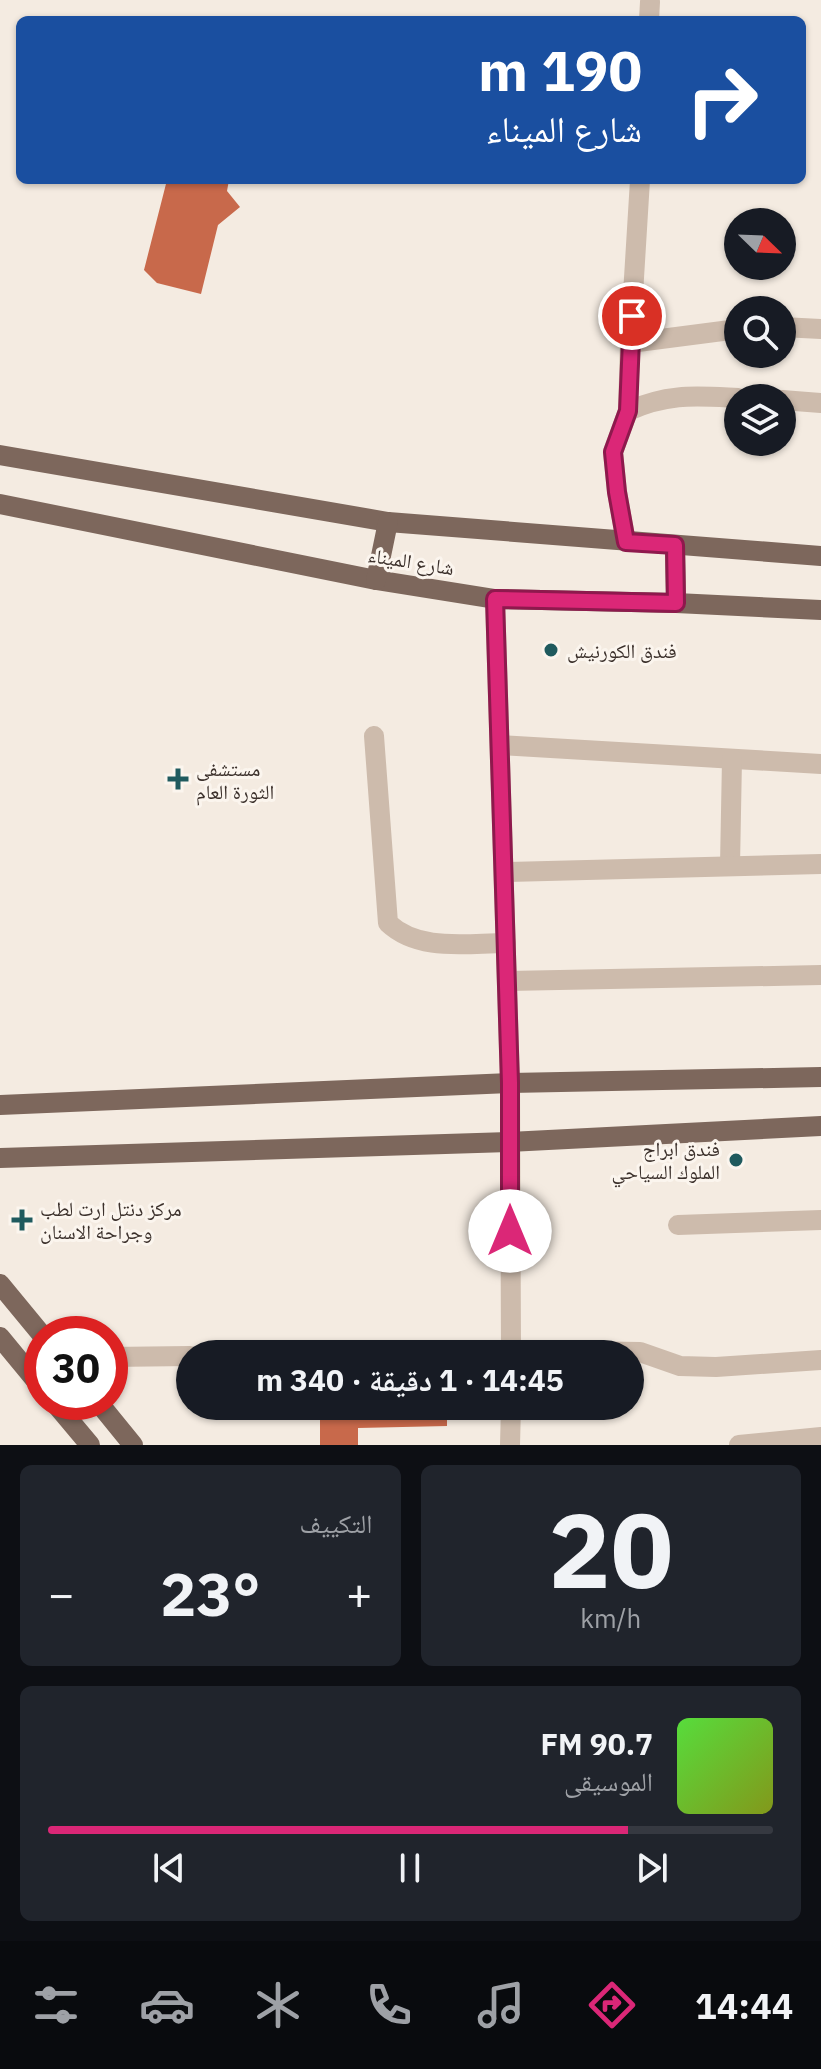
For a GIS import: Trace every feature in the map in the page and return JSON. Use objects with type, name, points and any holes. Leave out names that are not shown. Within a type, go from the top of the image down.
[{"type":"main road","points":[[0,455],[388,522],[821,556]]},
{"type":"main road","name":"شارع الميناء","points":[[0,504],[376,580],[495,599],[821,610]]},
{"type":"main road","points":[[376,580],[388,522]]},
{"type":"main road","points":[[675,545],[676,603]]},
{"type":"main road","points":[[0,1105],[510,1083],[821,1077]]},
{"type":"main road","points":[[0,1158],[509,1142],[821,1126]]},
{"type":"main road","points":[[0,1284],[26,1316]]},
{"type":"main road","points":[[0,1337],[24,1366]]},
{"type":"main road","points":[[69,1420],[90,1445]]},
{"type":"main road","points":[[113,1420],[133,1445]]},
{"type":"street","points":[[626,542],[613,452],[628,411],[640,184]]},
{"type":"street","points":[[796,328],[821,329]]},
{"type":"street","points":[[630,343],[724,331]]},
{"type":"street","points":[[628,411],[654,400],[686,395],[724,397]]},
{"type":"street","points":[[796,401],[821,403]]},
{"type":"street","points":[[495,599],[510,1083],[511,1340]]},
{"type":"street","points":[[374,736],[388,923],[400,935],[419,943],[506,943]]},
{"type":"street","points":[[500,745],[821,764]]},
{"type":"street","points":[[730,866],[732,759]]},
{"type":"street","points":[[504,872],[821,864]]},
{"type":"street","points":[[507,981],[821,975]]},
{"type":"street","points":[[678,1225],[821,1220]]},
{"type":"street","points":[[644,1353],[680,1366],[716,1367],[821,1360]]},
{"type":"street","points":[[128,1357],[176,1356]]},
{"type":"street","points":[[510,1445],[511,1420]]},
{"type":"street","points":[[739,1445],[821,1437]]},
{"type":"building","points":[[166,184],[228,184],[227,191],[240,207],[218,225],[201,294],[157,283],[144,270]]},
{"type":"building","points":[[320,1420],[447,1420],[447,1426],[358,1428],[358,1445],[320,1445]]},
{"type":"place","name":"فندق الكورنيش","points":[[551,650]]},
{"type":"place","name":"مستشفى الثورة العام","points":[[178,779]]},
{"type":"place","name":"فندق ابراج الملوك السياحي","points":[[736,1160]]},
{"type":"place","name":"مركز دنتل ارت لطب وجراحة الاسنان","points":[[22,1220]]},
{"type":"route","points":[[510,1231],[510,1083],[495,599],[676,603],[675,545],[626,542],[617,492],[613,452],[628,411],[632,316]]}]
